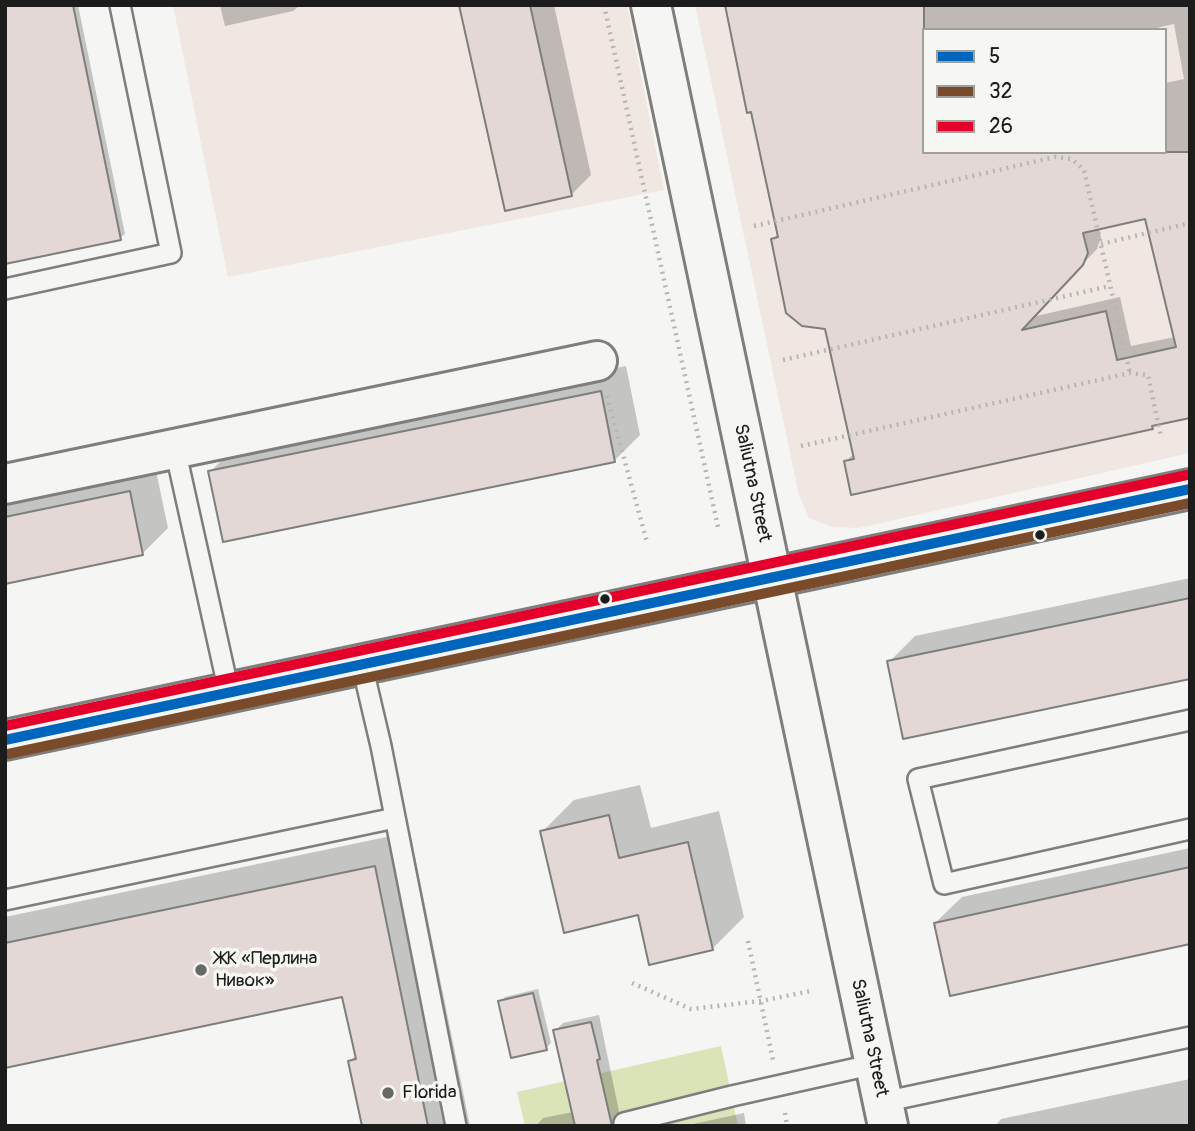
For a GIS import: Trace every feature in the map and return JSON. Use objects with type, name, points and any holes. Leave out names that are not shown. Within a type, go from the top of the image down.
[{"type":"street","name":"Saliutna Street","points":[[651,5],[885,1114]]},
{"type":"street","points":[[5,484],[597,361]]},
{"type":"street","points":[[5,740],[1190,489]]},
{"type":"lane","points":[[5,289],[171,253],[120,5]]},
{"type":"lane","points":[[175,449],[229,692]]},
{"type":"lane","points":[[362,665],[456,1126]]},
{"type":"lane","points":[[1190,720],[918,779],[943,884],[1190,829]]},
{"type":"lane","points":[[5,900],[395,818]]},
{"type":"lane","points":[[885,1114],[1190,1037]]},
{"type":"lane","points":[[624,1126],[624,1123],[875,1064]]},
{"type":"path","points":[[604,5],[718,527]]},
{"type":"path","points":[[754,226],[1055,157],[1072,159],[1084,170],[1130,373]]},
{"type":"path","points":[[1101,244],[1190,223]]},
{"type":"path","points":[[783,360],[1110,286]]},
{"type":"path","points":[[597,361],[647,542]]},
{"type":"path","points":[[801,446],[1130,373],[1148,375],[1161,437]]},
{"type":"path","points":[[748,941],[779,1085]]},
{"type":"path","points":[[632,983],[691,1009],[761,1001],[811,991]]},
{"type":"shaded area","points":[[173,5],[627,5],[664,190],[228,277]]},
{"type":"shaded area","points":[[695,5],[1190,5],[1190,453],[859,528],[832,527],[809,518],[799,495]]},
{"type":"green space","points":[[721,1046],[738,1126],[525,1126],[517,1092]]},
{"type":"building","points":[[5,5],[73,5],[121,240],[5,264]]},
{"type":"building","points":[[459,5],[530,5],[572,196],[505,211]]},
{"type":"building","points":[[725,5],[924,5],[922,154],[1190,152],[1190,418],[1152,426],[1153,429],[851,495],[844,461],[854,459],[825,329],[802,326],[786,313],[771,239],[778,237],[751,112],[747,113]],"holes":[[[1145,219],[1176,347],[1117,360],[1106,311],[1022,330],[1083,265],[1088,253],[1083,233]]]},
{"type":"building","points":[[601,391],[615,462],[223,542],[208,471]]},
{"type":"building","points":[[130,491],[143,555],[5,584],[5,517]]},
{"type":"building","points":[[1190,598],[1190,679],[903,739],[887,661]]},
{"type":"building","points":[[609,815],[619,858],[688,842],[713,950],[649,965],[638,915],[564,933],[540,831]]},
{"type":"building","name":"ЖК «Перлина Нивок»","points":[[375,866],[428,1126],[362,1126],[348,1061],[356,1059],[342,997],[5,1068],[5,943]]},
{"type":"building","points":[[1190,867],[1190,944],[950,996],[934,923]]},
{"type":"building","points":[[533,993],[547,1050],[511,1058],[498,1001]]},
{"type":"building","points":[[591,1022],[612,1126],[575,1126],[553,1030]]},
{"type":"transit line","name":"26","points":[[5,726],[1187,475]]},
{"type":"transit line","name":"5","points":[[5,740],[1190,489]]},
{"type":"transit line","name":"32","points":[[8,754],[1190,503]]},
{"type":"place","name":"ЖК «Перлина Нивок»","points":[[201,970]]},
{"type":"place","name":"Florida","points":[[388,1093]]}]
